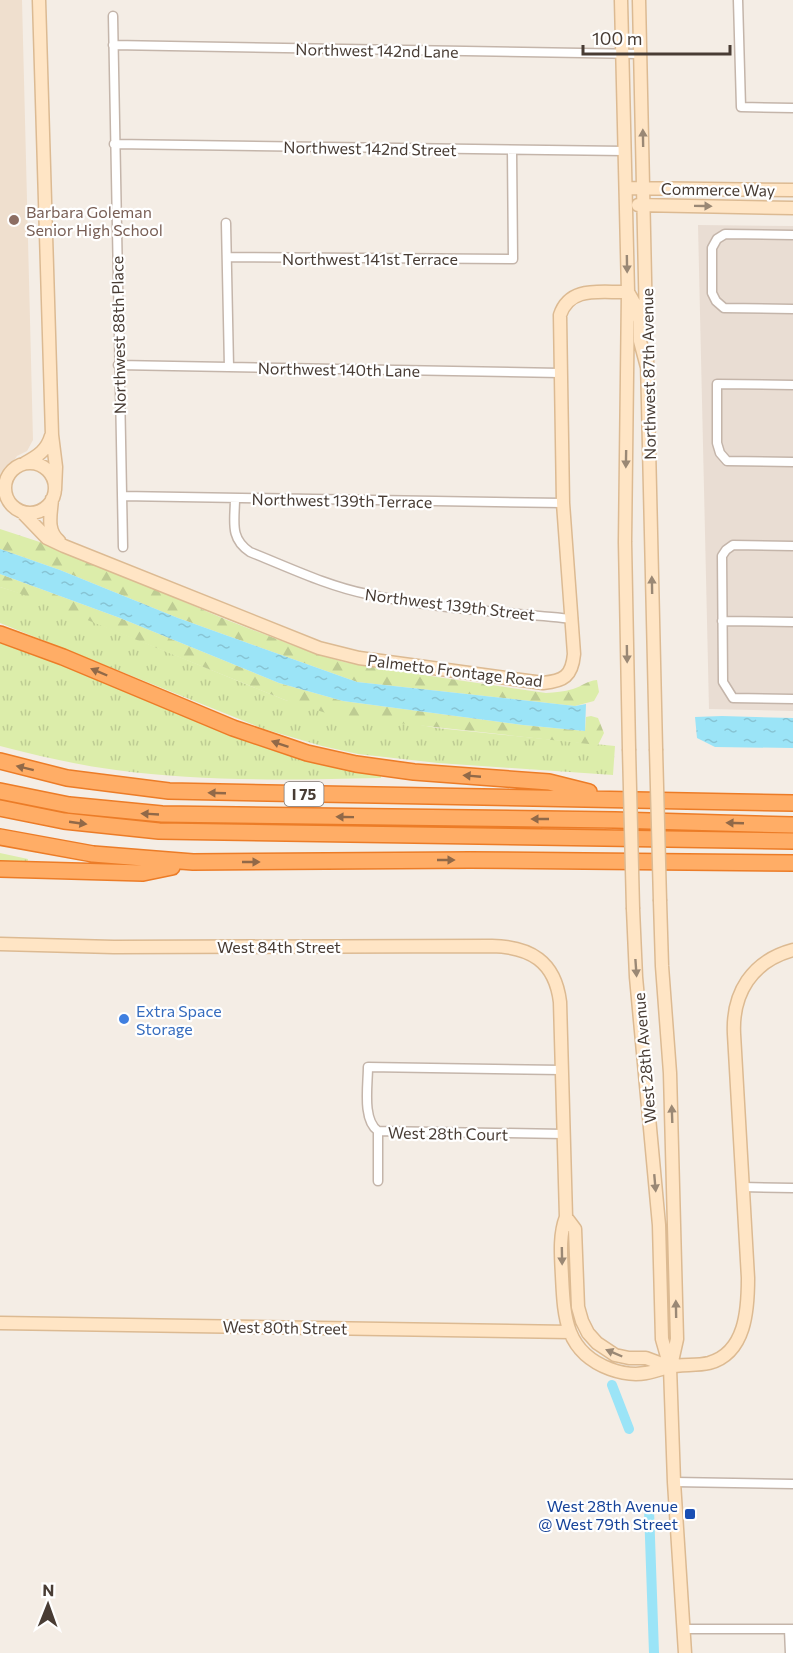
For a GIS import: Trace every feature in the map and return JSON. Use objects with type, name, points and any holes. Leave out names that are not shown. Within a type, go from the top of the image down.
[{"type":"highway","points":[[0,633],[233,728],[307,753],[356,764],[414,772],[555,783],[612,798]]},
{"type":"highway","name":"I 75","points":[[0,761],[68,778],[169,791],[793,803]]},
{"type":"highway","points":[[0,791],[69,805],[162,814],[615,820],[793,825]]},
{"type":"highway","points":[[0,807],[64,821],[127,829],[170,831],[793,841]]},
{"type":"highway","points":[[0,837],[93,854],[193,862],[510,860],[793,862]]},
{"type":"highway","points":[[0,869],[143,873],[193,862]]},
{"type":"street","points":[[39,0],[52,435],[56,467],[50,527],[53,536],[64,546]]},
{"type":"street","name":"Northwest 87th Avenue","points":[[621,0],[628,292],[625,542],[629,749]]},
{"type":"street","name":"Northwest 87th Avenue","points":[[639,0],[656,749]]},
{"type":"street","points":[[738,0],[741,107],[793,108]]},
{"type":"street","name":"Northwest 88th Place","points":[[112,16],[123,547]]},
{"type":"street","name":"Northwest 142nd Lane","points":[[113,45],[641,54]]},
{"type":"street","name":"Northwest 142nd Street","points":[[114,144],[625,151]]},
{"type":"street","name":"Northwest 141st Terrace","points":[[228,257],[513,259],[512,150]]},
{"type":"street","name":"Commerce Way","points":[[626,188],[793,190]]},
{"type":"street","name":"Commerce Way","points":[[626,205],[793,208]]},
{"type":"street","points":[[226,223],[229,368]]},
{"type":"street","points":[[793,235],[724,234],[717,239],[712,248],[712,293],[716,301],[724,308],[793,309]]},
{"type":"street","points":[[628,292],[637,309],[640,321],[640,341],[647,367]]},
{"type":"street","name":"Palmetto Frontage Road","points":[[22,512],[47,538],[64,546],[319,648],[371,660],[543,683],[556,682],[566,677],[573,667],[573,619],[563,503],[560,315],[564,304],[581,293],[628,292]]},
{"type":"street","name":"Northwest 140th Lane","points":[[118,366],[561,373]]},
{"type":"street","points":[[793,385],[717,384],[717,443],[720,453],[727,460],[793,462]]},
{"type":"street","points":[[24,464],[39,465],[51,475],[53,494],[43,509],[29,513],[22,512],[10,504],[5,492],[7,477],[11,471],[40,455],[49,445],[52,435]]},
{"type":"street","name":"Northwest 139th Terrace","points":[[122,496],[563,503]]},
{"type":"street","name":"Northwest 139th Street","points":[[235,498],[235,531],[237,541],[242,546],[250,552],[332,584],[366,594],[406,601],[573,619]]},
{"type":"street","points":[[793,546],[733,545],[722,556],[723,682],[733,698],[793,699]]},
{"type":"street","points":[[722,621],[793,622]]},
{"type":"street","name":"West 28th Avenue","points":[[629,749],[636,977],[659,1225],[662,1339],[670,1367],[674,1482],[685,1653]]},
{"type":"street","name":"West 28th Avenue","points":[[656,749],[662,966],[670,1073],[677,1339],[670,1367]]},
{"type":"street","name":"West 84th Street","points":[[0,944],[114,947],[500,946],[519,948],[539,959],[550,970],[559,994],[562,1070]]},
{"type":"street","points":[[562,1070],[566,1217],[561,1229],[563,1306],[576,1345],[587,1357],[614,1370],[645,1374],[670,1367],[715,1361],[732,1346],[743,1329],[747,1309],[748,1288],[734,1017],[736,1003],[745,984],[764,963],[793,950]]},
{"type":"street","name":"West 28th Court","points":[[562,1070],[368,1067],[368,1119],[373,1128],[378,1131],[564,1134]]},
{"type":"street","points":[[378,1131],[378,1180]]},
{"type":"street","points":[[742,1187],[793,1188]]},
{"type":"street","points":[[566,1217],[575,1229],[578,1307],[588,1333],[597,1343],[615,1354],[628,1358],[646,1358],[670,1367]]},
{"type":"street","name":"West 80th Street","points":[[0,1323],[570,1332]]},
{"type":"street","points":[[674,1482],[793,1484]]},
{"type":"street","points":[[685,1629],[791,1629],[790,1653]]},
{"type":"shaded area","name":"Barbara Goleman Senior High School","points":[[0,0],[22,0],[33,440],[27,451],[17,456],[5,473],[0,488]]},
{"type":"shaded area","points":[[698,225],[793,226],[793,711],[709,709]]},
{"type":"green space","points":[[0,529],[55,547],[227,620],[313,653],[344,662],[546,693],[570,690],[597,680],[599,692],[594,701],[575,706],[357,682],[178,618],[60,570],[0,549]]},
{"type":"green space","points":[[0,574],[120,618],[279,683],[343,701],[585,731],[586,717],[591,716],[598,718],[604,733],[598,745],[361,719],[326,713],[285,700],[33,598],[0,587]]},
{"type":"green space","points":[[0,587],[33,597],[285,700],[437,728],[615,746],[613,775],[438,763],[358,754],[264,729],[0,623]]},
{"type":"green space","points":[[0,641],[120,688],[381,775],[381,778],[182,777],[101,768],[0,746]]},
{"type":"green space","points":[[0,853],[28,859],[28,864],[0,862]]},
{"type":"water","points":[[0,549],[60,570],[178,618],[357,682],[575,706],[586,704],[585,731],[343,701],[279,683],[120,618],[0,574]]},
{"type":"water","points":[[695,717],[793,718],[793,748],[715,747],[697,738]]},
{"type":"waterway","points":[[612,1385],[629,1429]]},
{"type":"waterway","points":[[649,1509],[654,1653]]},
{"type":"place","name":"Barbara Goleman Senior High School","points":[[14,220]]},
{"type":"place","name":"Extra Space Storage","points":[[124,1019]]},
{"type":"place","name":"West 28th Avenue @ West 79th Street","points":[[690,1514]]}]
